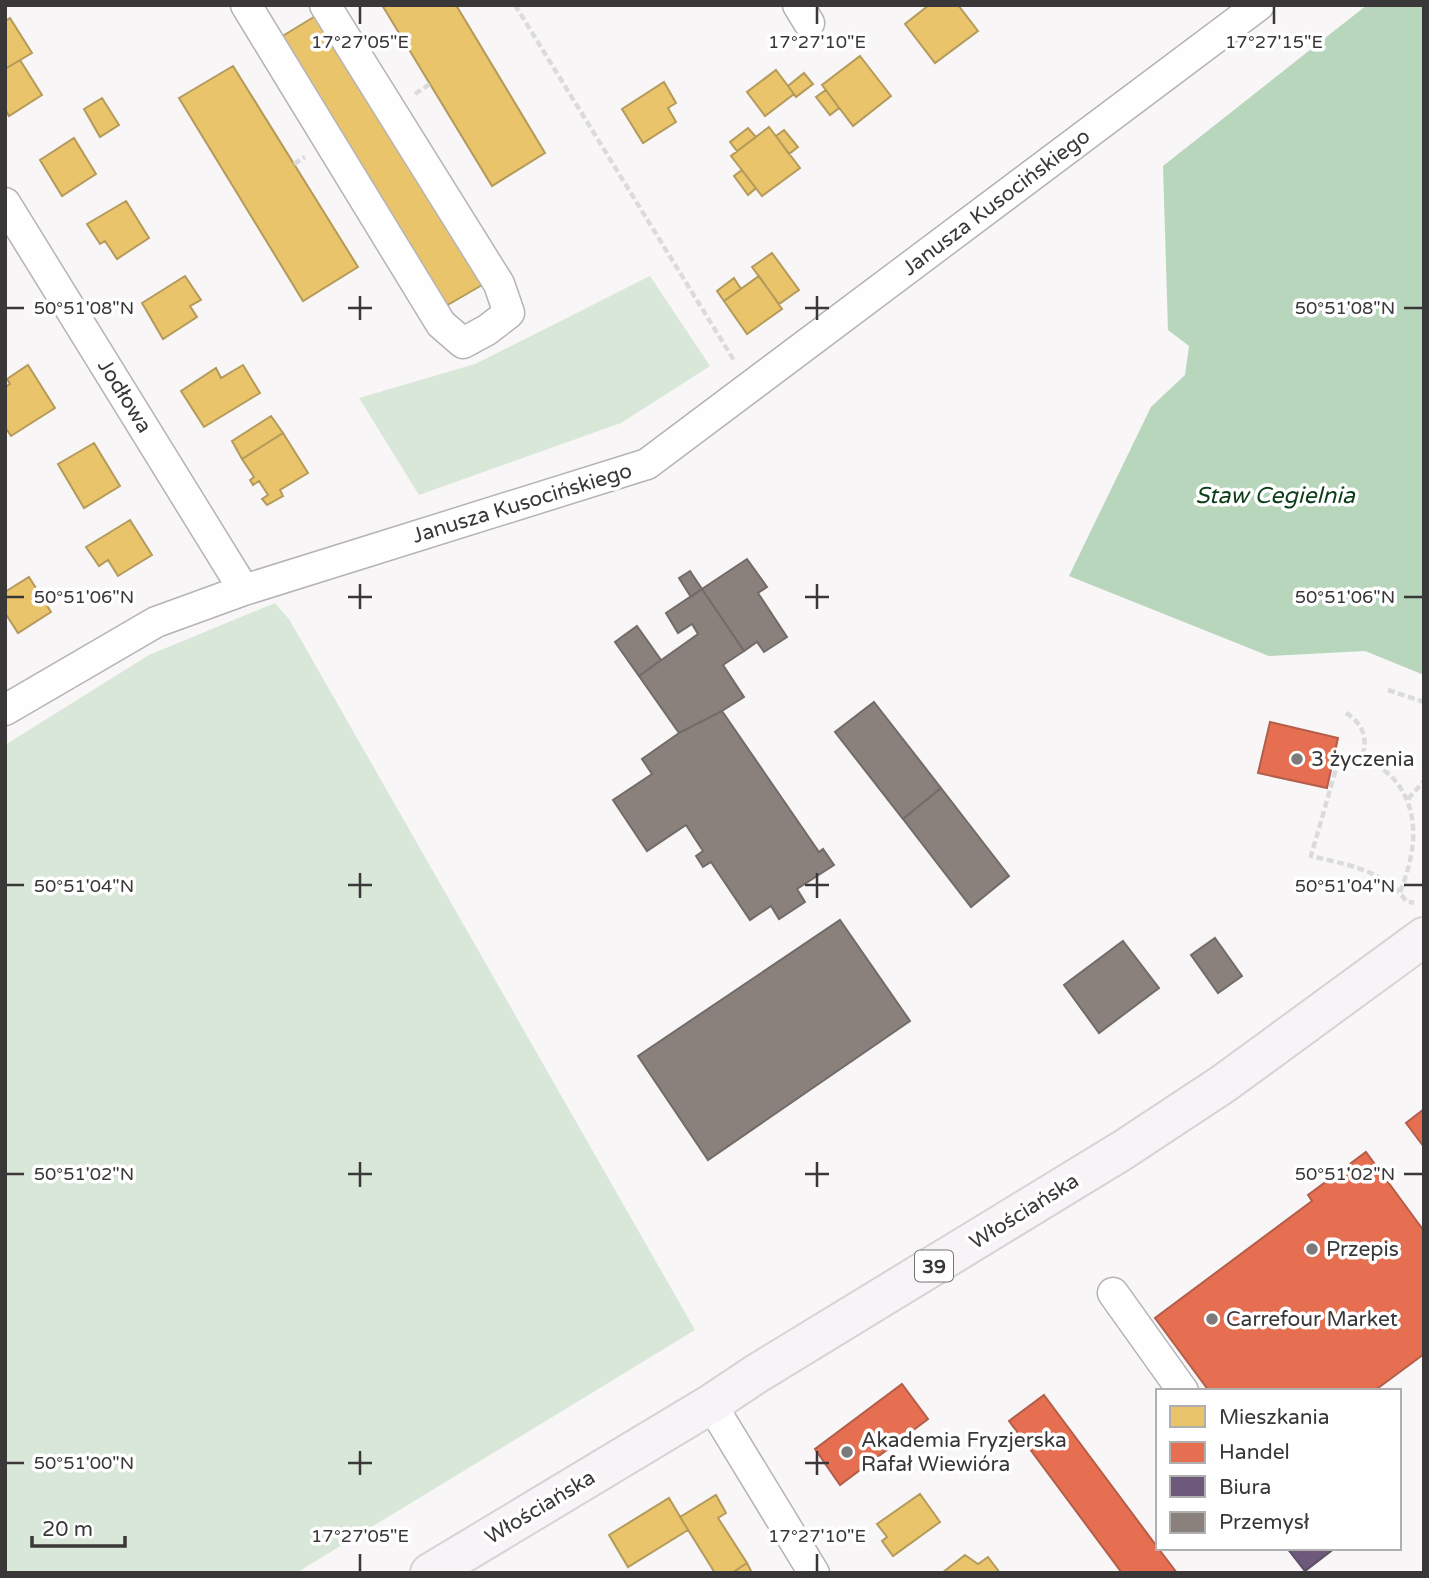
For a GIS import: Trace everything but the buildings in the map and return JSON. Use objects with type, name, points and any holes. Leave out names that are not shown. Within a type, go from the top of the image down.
[{"type":"main road","name":"Włościańska","points":[[430,1573],[711,1404],[1123,1150],[1223,1084],[1421,920]]},
{"type":"street","points":[[249,6],[440,324],[463,343],[509,313],[499,284],[325,5]]},
{"type":"street","name":"Janusza Kusocińskiego","points":[[5,710],[156,622],[244,590],[646,464],[1259,5]]},
{"type":"street","name":"Jodłowa","points":[[5,203],[244,590]]},
{"type":"street","points":[[1112,1293],[1182,1389]]},
{"type":"street","points":[[711,1404],[814,1573]]},
{"type":"path","points":[[515,5],[750,386]]},
{"type":"path","points":[[1388,690],[1424,702]]},
{"type":"path","points":[[1346,713],[1357,719],[1363,728],[1364,755],[1359,764]]},
{"type":"path","points":[[1400,892],[1409,870],[1414,841],[1413,818],[1407,800],[1391,775],[1376,766],[1338,762],[1311,856],[1366,870],[1400,892],[1421,920]]},
{"type":"path","points":[[1407,800],[1424,781]]},
{"type":"shaded area","points":[[650,276],[710,366],[621,423],[419,495],[359,398],[475,364]]},
{"type":"shaded area","points":[[275,603],[289,619],[695,1330],[296,1573],[5,1573],[5,745],[149,655]]},
{"type":"water","name":"Staw Cegielnia","points":[[1367,5],[1424,5],[1424,675],[1365,651],[1269,656],[1069,576],[1151,407],[1185,375],[1189,346],[1168,330],[1163,166]]},
{"type":"place","name":"3 życzenia","points":[[1297,759]]},
{"type":"place","name":"Przepis","points":[[1312,1249]]},
{"type":"place","name":"Carrefour Market","points":[[1212,1319]]},
{"type":"place","name":"Akademia Fryzjerska Rafał Wiewióra","points":[[847,1452]]}]
